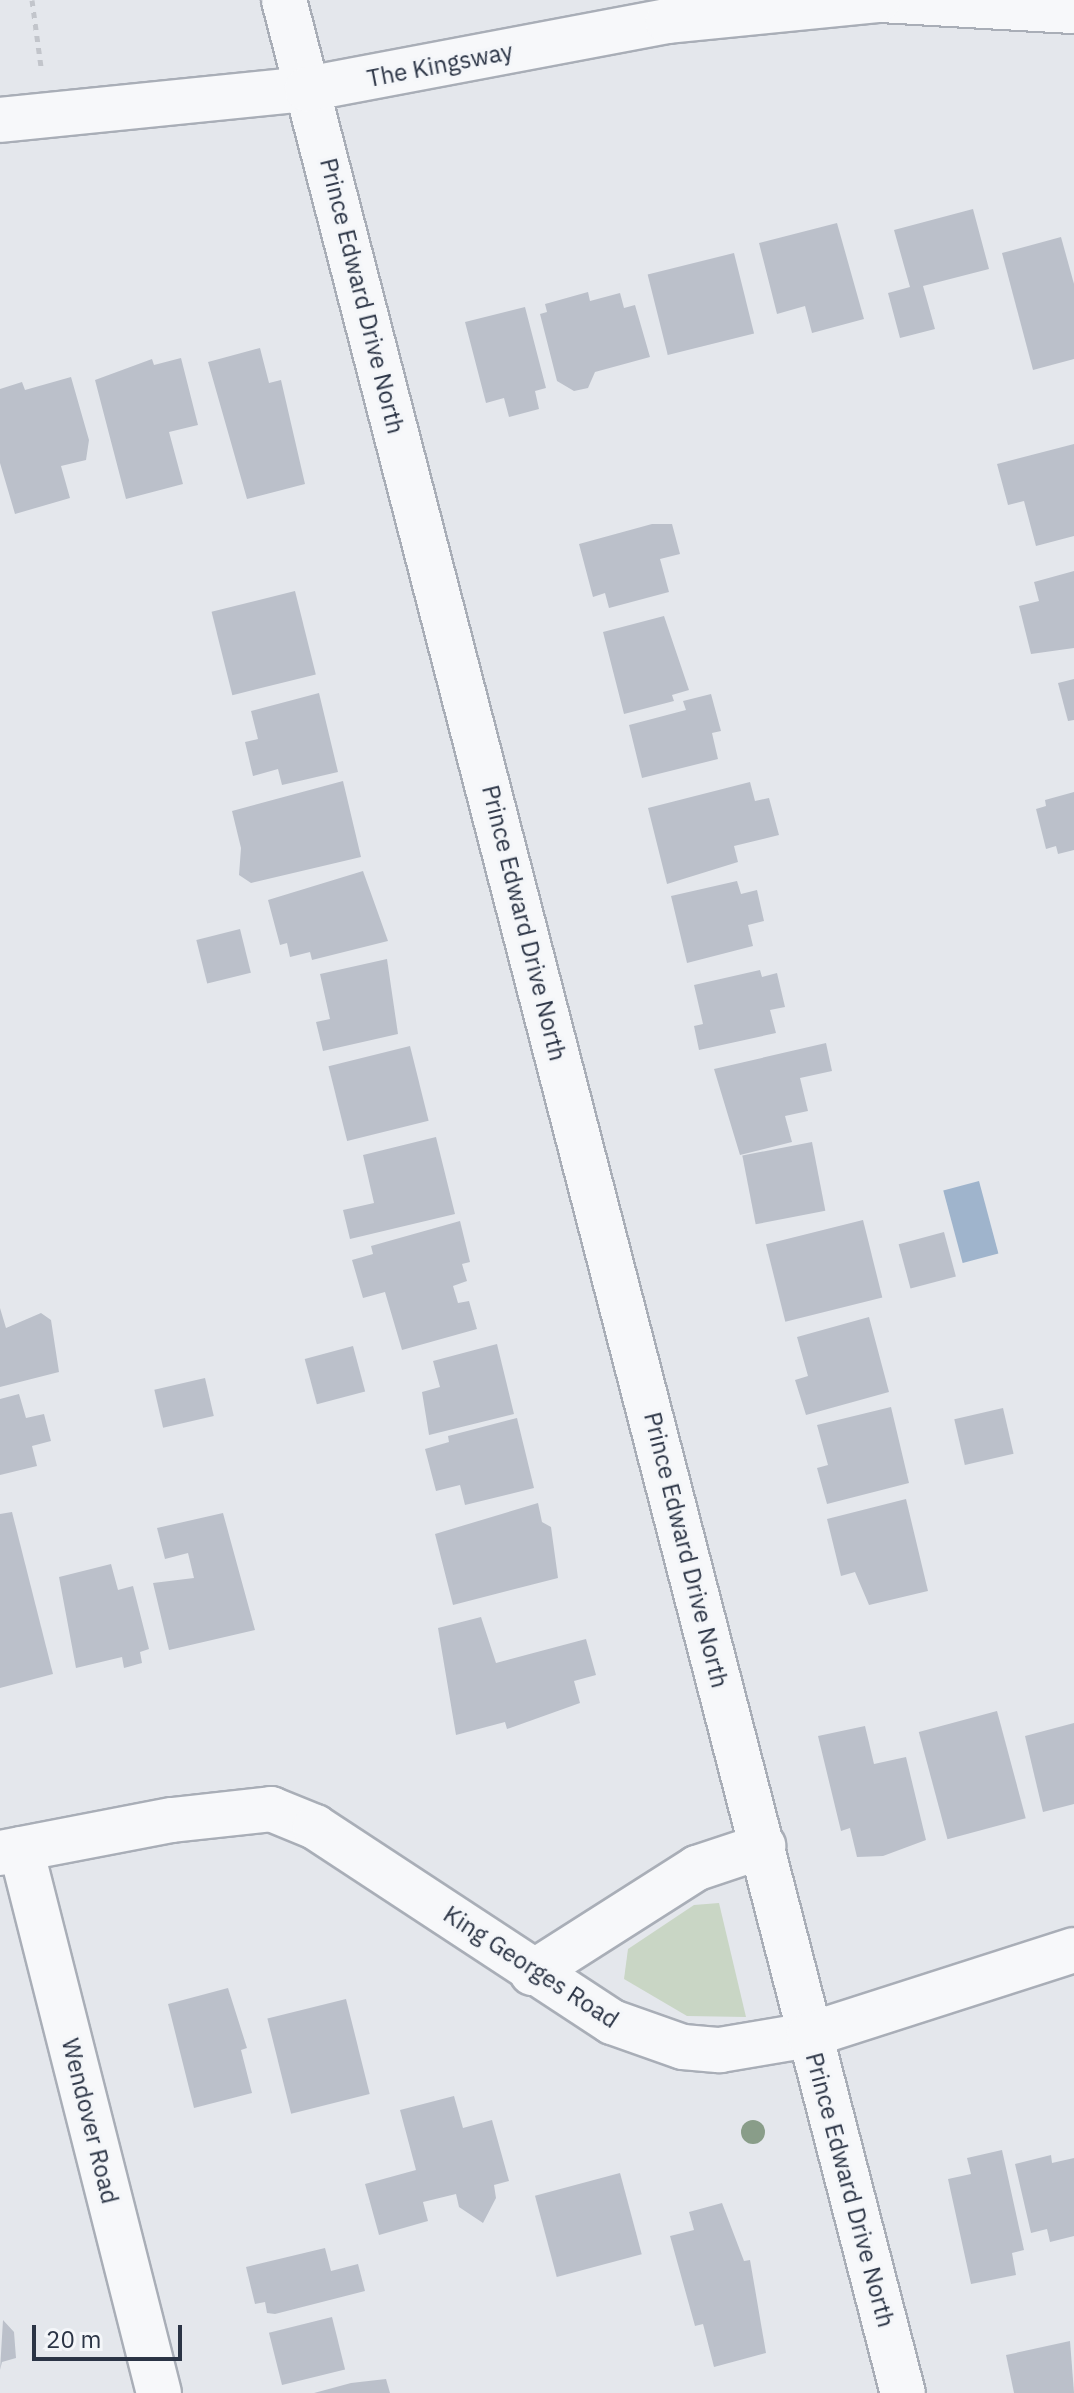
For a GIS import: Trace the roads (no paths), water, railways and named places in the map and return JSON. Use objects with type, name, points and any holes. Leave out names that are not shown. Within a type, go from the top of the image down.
[{"type":"street","name":"Prince Edward Drive North","points":[[284,0],[903,2393]]},
{"type":"street","name":"The Kingsway","points":[[0,120],[307,89],[668,21],[880,0],[1074,11]]},
{"type":"street","name":"King Georges Road","points":[[10,1851],[226,1811],[271,1809],[315,1827],[532,1973],[652,2041],[720,2050],[809,2035],[1074,1950]]},
{"type":"street","points":[[532,1973],[697,1868],[763,1846]]},
{"type":"street","name":"Wendover Road","points":[[10,1851],[159,2393]]},
{"type":"water","points":[[979,1181],[998,1253],[963,1263],[943,1191]]}]
